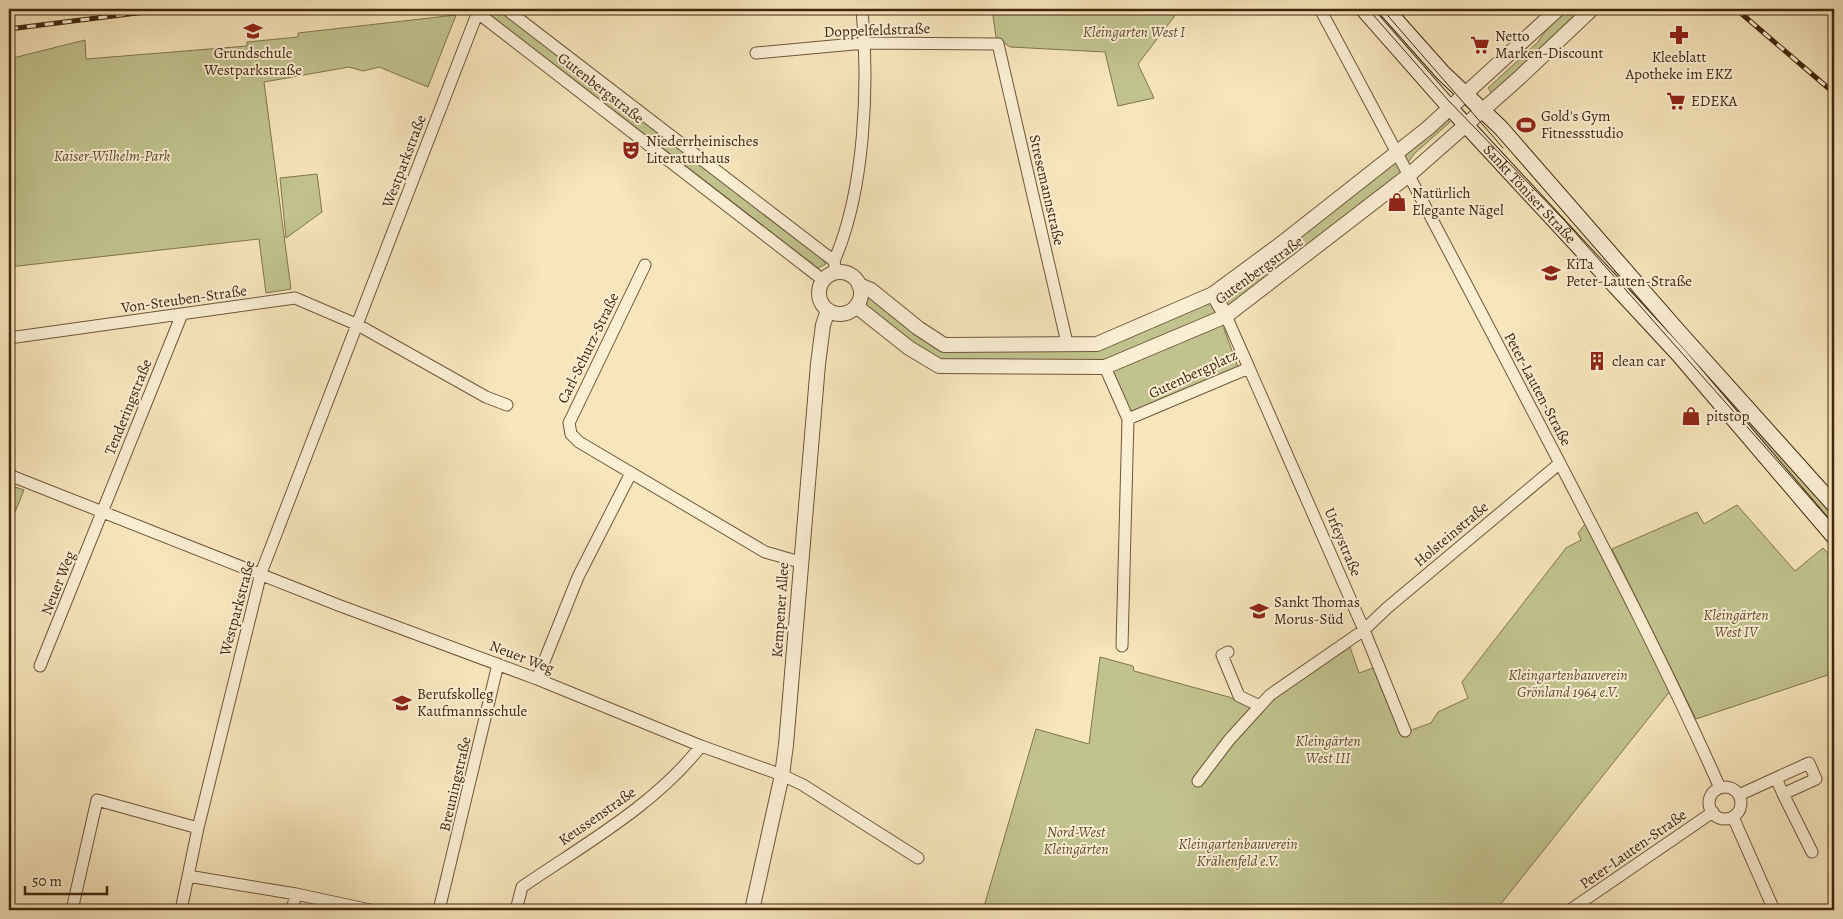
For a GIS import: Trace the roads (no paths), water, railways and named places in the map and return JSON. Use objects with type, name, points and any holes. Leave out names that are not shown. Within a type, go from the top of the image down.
[{"type":"main road","name":"Sankt Töniser Straße","points":[[1363,9],[1451,109],[1467,124],[1679,355],[1834,537]]},
{"type":"main road","name":"Sankt Töniser Straße","points":[[1386,9],[1443,73],[1484,109],[1678,331],[1834,505]]},
{"type":"street","name":"Gutenbergstraße","points":[[506,9],[835,266]]},
{"type":"street","points":[[835,266],[848,274],[859,285],[860,296],[856,306],[843,313],[828,310],[822,304],[819,295],[823,280],[835,266],[849,218],[860,151],[865,43],[862,9]]},
{"type":"street","name":"Peter-Lauten-Straße","points":[[1320,9],[1410,175],[1666,669],[1720,788]]},
{"type":"street","name":"Gutenbergstraße","points":[[859,285],[871,290],[918,328],[944,345],[1097,344],[1213,294],[1451,109],[1558,9]]},
{"type":"street","name":"Gutenbergstraße","points":[[856,306],[909,348],[939,366],[1105,367],[1226,316],[1410,175],[1592,9]]},
{"type":"street","name":"Gutenbergstraße","points":[[479,11],[823,280]]},
{"type":"street","name":"Westparkstraße","points":[[181,910],[198,828],[261,573],[479,11]]},
{"type":"street","name":"Doppelfeldstraße","points":[[756,53],[865,43],[998,44]]},
{"type":"street","name":"Stresemannstraße","points":[[998,44],[1067,343]]},
{"type":"street","name":"Carl-Schurz-Straße","points":[[645,265],[569,423],[571,434],[579,442],[765,552],[800,562]]},
{"type":"street","points":[[1213,294],[1226,316]]},
{"type":"street","name":"Von-Steuben-Straße","points":[[9,338],[294,298],[358,325]]},
{"type":"street","name":"Kempener Allee","points":[[752,910],[782,775],[819,354],[822,325],[828,310]]},
{"type":"street","name":"Tenderingstraße","points":[[102,511],[182,314]]},
{"type":"street","name":"Gutenbergplatz","points":[[1128,419],[1249,368],[1226,316]]},
{"type":"street","points":[[358,325],[486,397],[507,406]]},
{"type":"street","points":[[1097,344],[1128,419],[1122,646]]},
{"type":"street","name":"Urfeystraße","points":[[1249,368],[1364,630],[1404,731]]},
{"type":"street","name":"Holsteinstraße","points":[[1198,781],[1230,740],[1270,695],[1364,630],[1386,608],[1560,463]]},
{"type":"street","points":[[537,679],[578,577],[631,473]]},
{"type":"street","name":"Neuer Weg","points":[[9,475],[338,605],[537,679],[701,746],[782,775],[803,785],[918,858]]},
{"type":"street","name":"Neuer Weg","points":[[40,666],[102,511]]},
{"type":"street","points":[[1228,652],[1222,655],[1239,696],[1260,706]]},
{"type":"street","name":"Breuningstraße","points":[[439,910],[498,664]]},
{"type":"street","name":"Keussenstraße","points":[[516,910],[522,888],[646,801],[683,769],[701,746]]},
{"type":"street","points":[[1739,795],[1809,763],[1816,779],[1783,794]]},
{"type":"street","points":[[1776,778],[1812,852]]},
{"type":"street","points":[[1720,788],[1732,788],[1739,795],[1740,810],[1733,817],[1723,819],[1712,812],[1710,806],[1711,796],[1720,788]]},
{"type":"street","points":[[72,910],[97,800],[198,828]]},
{"type":"street","name":"Peter-Lauten-Straße","points":[[1570,910],[1712,812]]},
{"type":"street","points":[[1733,817],[1774,910]]},
{"type":"street","points":[[188,876],[296,894],[370,910]]},
{"type":"street","points":[[292,910],[296,894]]},
{"type":"tram line","points":[[1368,9],[1447,99],[1564,220],[1834,525]]},
{"type":"tram line","points":[[1382,9],[1503,148]]},
{"type":"railway","points":[[9,29],[169,9]]},
{"type":"railway","points":[[1736,9],[1834,93]]},
{"type":"place","name":"Grundschule Westparkstraße","points":[[253,31]]},
{"type":"place","name":"Kleeblatt Apotheke im EKZ","points":[[1679,35]]},
{"type":"place","name":"Netto Marken-Discount","points":[[1480,45]]},
{"type":"place","name":"EDEKA","points":[[1676,101]]},
{"type":"place","name":"Gold's Gym Fitnessstudio","points":[[1526,125]]},
{"type":"place","name":"Niederrheinisches Literaturhaus","points":[[631,150]]},
{"type":"place","name":"Natürlich Elegante Nägel","points":[[1397,202]]},
{"type":"place","name":"KiTa Peter-Lauten-Straße","points":[[1551,273]]},
{"type":"place","name":"clean car","points":[[1597,361]]},
{"type":"place","name":"pitstop","points":[[1691,416]]},
{"type":"place","name":"Sankt Thomas Morus-Süd","points":[[1259,611]]},
{"type":"place","name":"Berufskolleg Kaufmannsschule","points":[[402,703]]},
{"type":"park label","name":"Kleingarten West I","points":[[1134,32]]},
{"type":"park label","name":"Kaiser-Wilhelm-Park","points":[[112,156]]},
{"type":"park label","name":"Kleingärten West IV","points":[[1736,624]]},
{"type":"park label","name":"Kleingartenbauverein Grönland 1964 e.V.","points":[[1568,684]]},
{"type":"park label","name":"Kleingärten West III","points":[[1328,750]]},
{"type":"park label","name":"Nord-West Kleingärten","points":[[1076,840]]},
{"type":"park label","name":"Kleingartenbauverein Krähenfeld e.V.","points":[[1238,852]]}]
